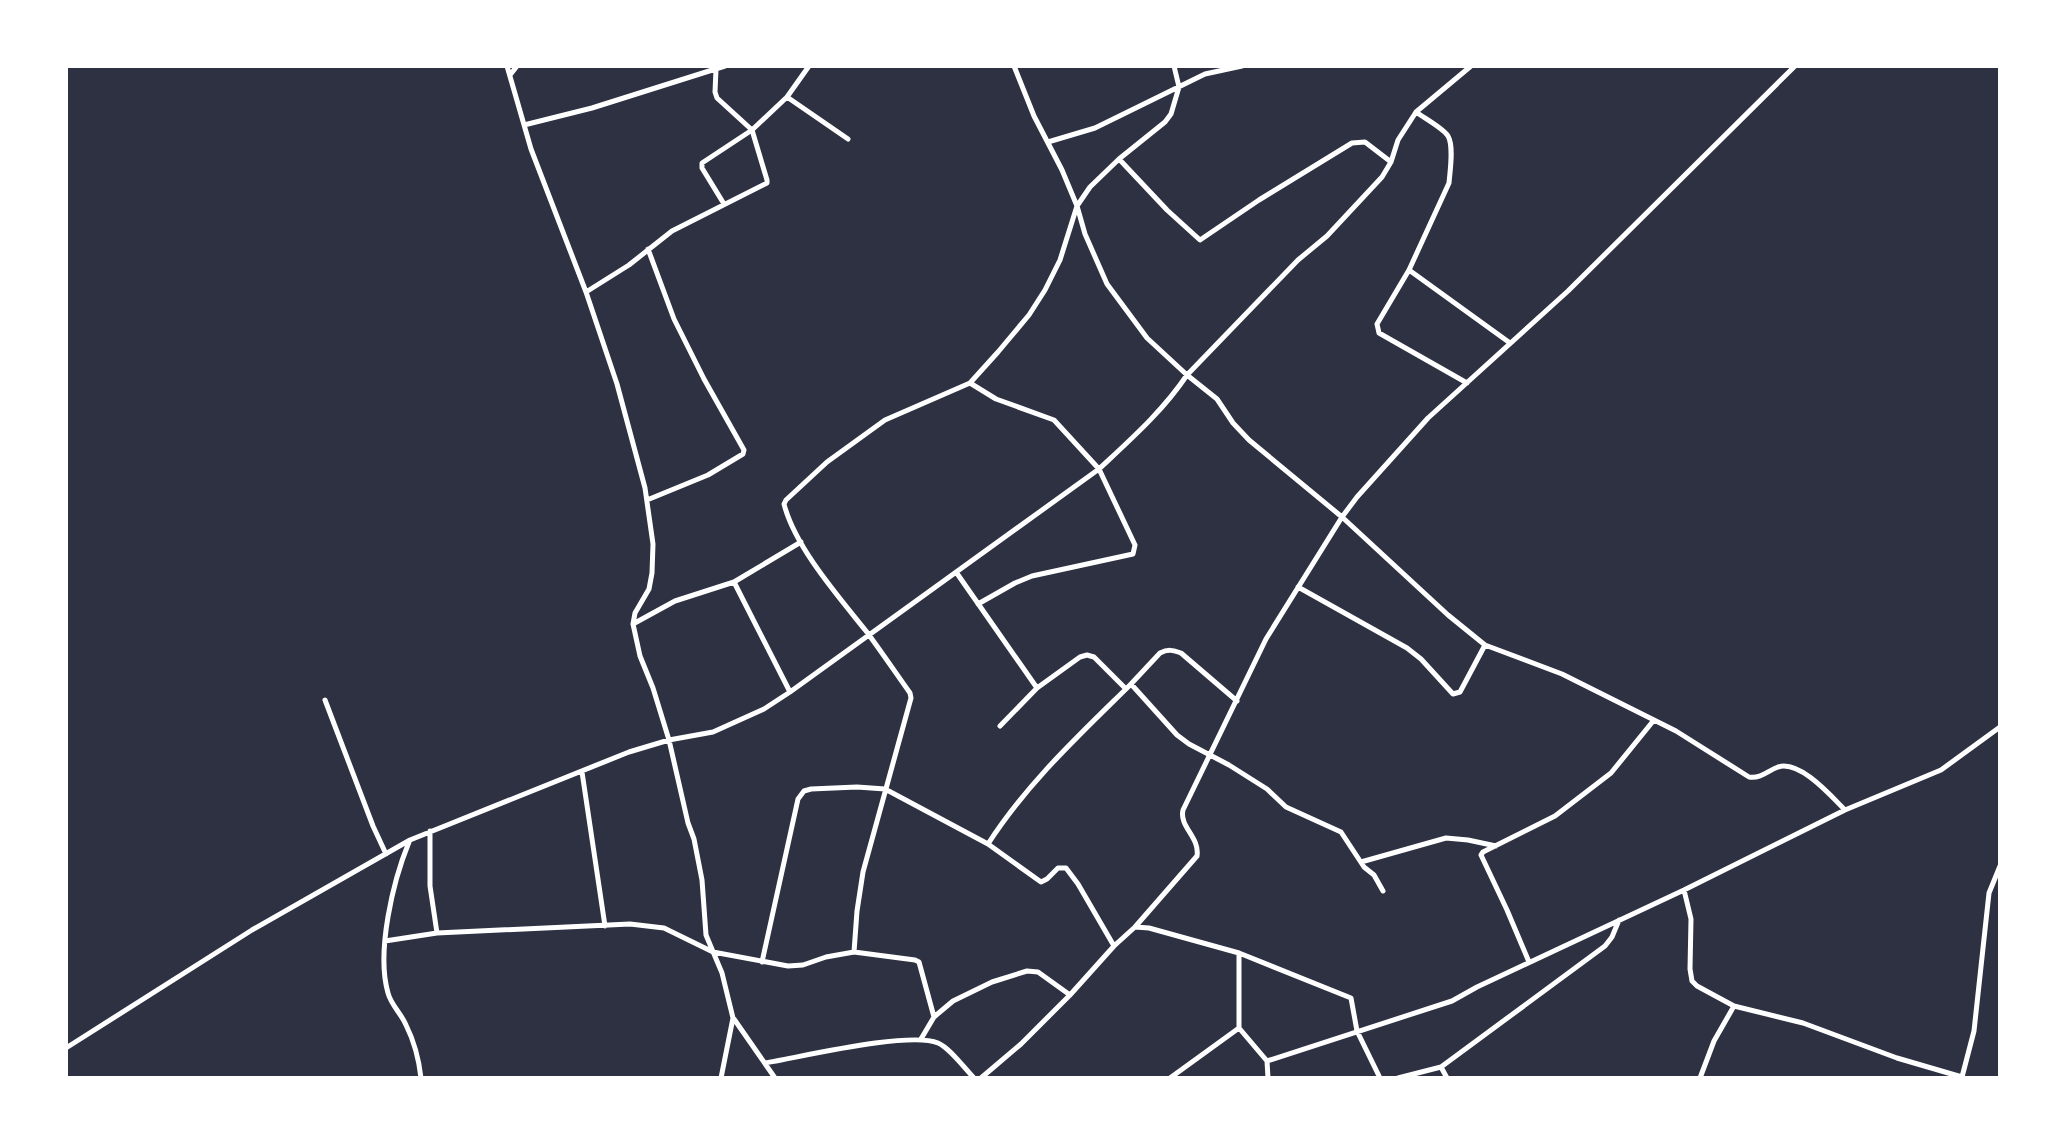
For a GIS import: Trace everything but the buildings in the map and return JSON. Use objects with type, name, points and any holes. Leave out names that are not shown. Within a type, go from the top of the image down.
[{"type":"street","points":[[507,66],[524,125],[617,384],[647,500],[653,544],[652,573],[649,589],[635,613],[633,624],[640,656],[669,740],[699,858],[704,926],[722,973],[733,1018],[775,1078]]},
{"type":"street","points":[[510,76],[517,66]]},
{"type":"street","points":[[524,125],[592,108],[725,66]]},
{"type":"street","points":[[724,204],[702,163],[752,130],[787,97],[809,66]]},
{"type":"street","points":[[1014,66],[1077,206],[1085,234],[1107,284],[1141,332],[1217,399],[1249,440],[1342,517],[1485,645],[1562,674],[1676,731],[1753,779],[1778,767],[1795,768],[1823,787],[1845,810]]},
{"type":"street","points":[[854,952],[863,872],[911,698],[801,542],[784,504],[827,462],[885,420],[970,383],[1029,315],[1045,290],[1060,260],[1077,206],[1090,187],[1171,114],[1179,87],[1174,66]]},
{"type":"street","points":[[1048,142],[1095,128],[1205,74],[1242,66]]},
{"type":"street","points":[[66,1048],[252,930],[410,840],[629,752],[669,740],[713,732],[764,709],[790,692],[1099,469],[1145,426],[1187,375],[1382,177],[1398,140],[1416,112],[1471,66]]},
{"type":"street","points":[[981,1078],[1021,1044],[1070,995],[1197,856],[1198,845],[1181,814],[1266,639],[1342,517],[1428,418],[1568,291],[1795,66]]},
{"type":"street","points":[[586,292],[629,265],[672,231],[767,181],[752,130],[717,98],[716,69]]},
{"type":"street","points":[[787,97],[848,139]]},
{"type":"street","points":[[1416,112],[1447,135],[1451,167],[1445,193],[1409,270],[1377,324],[1379,333],[1467,383]]},
{"type":"street","points":[[1119,159],[1200,240],[1352,143],[1365,142],[1391,162]]},
{"type":"street","points":[[647,500],[721,469],[743,454],[744,450],[674,319],[648,249]]},
{"type":"street","points":[[1409,270],[1510,343]]},
{"type":"street","points":[[970,383],[996,399],[1054,420],[1099,469],[1135,545],[1133,554],[1032,576],[978,604]]},
{"type":"street","points":[[633,624],[675,601],[734,582],[801,542]]},
{"type":"street","points":[[956,572],[1037,688]]},
{"type":"street","points":[[734,582],[790,692]]},
{"type":"street","points":[[1298,587],[1407,648],[1453,694],[1460,692],[1485,645]]},
{"type":"street","points":[[988,844],[1049,765],[1160,653],[1174,650],[1181,653],[1237,701]]},
{"type":"street","points":[[1000,726],[1037,688],[1080,657],[1094,657],[1129,686],[1177,735],[1267,789],[1286,807],[1341,832],[1383,891]]},
{"type":"street","points":[[325,700],[386,854]]},
{"type":"street","points":[[1529,962],[1481,855],[1555,816],[1611,773],[1654,720]]},
{"type":"street","points":[[1267,1061],[1452,1001],[1845,810],[1941,770],[2000,727]]},
{"type":"street","points":[[582,772],[605,926]]},
{"type":"street","points":[[762,962],[798,799],[804,791],[811,789],[885,789],[988,844],[1041,882],[1058,868],[1066,868],[1114,946]]},
{"type":"street","points":[[430,831],[430,886],[437,933]]},
{"type":"street","points":[[1361,862],[1446,838],[1496,846]]},
{"type":"street","points":[[410,840],[397,875],[385,941],[385,981],[388,996],[405,1022],[414,1044],[421,1078]]},
{"type":"street","points":[[1684,890],[1691,919],[1690,969],[1692,981],[1697,986],[1734,1006],[1803,1023],[1962,1078],[1974,1031],[1989,893],[2000,866]]},
{"type":"street","points":[[1398,1078],[1441,1067],[1605,946],[1619,920]]},
{"type":"street","points":[[385,941],[437,933],[630,924],[664,928],[713,952],[795,967],[854,952],[917,961],[934,1017]]},
{"type":"street","points":[[1135,927],[1239,953],[1346,995],[1353,1002],[1357,1031],[1380,1078]]},
{"type":"street","points":[[1239,953],[1239,1028],[1267,1061],[1268,1078]]},
{"type":"street","points":[[921,1039],[934,1017],[953,1001],[992,982],[1027,971],[1038,972],[1070,995]]},
{"type":"street","points":[[1700,1078],[1714,1041],[1734,1006]]},
{"type":"street","points":[[721,1078],[733,1018]]},
{"type":"street","points":[[1170,1078],[1239,1028]]},
{"type":"street","points":[[765,1063],[921,1039],[941,1044],[974,1078]]},
{"type":"street","points":[[1441,1067],[1447,1078]]}]
